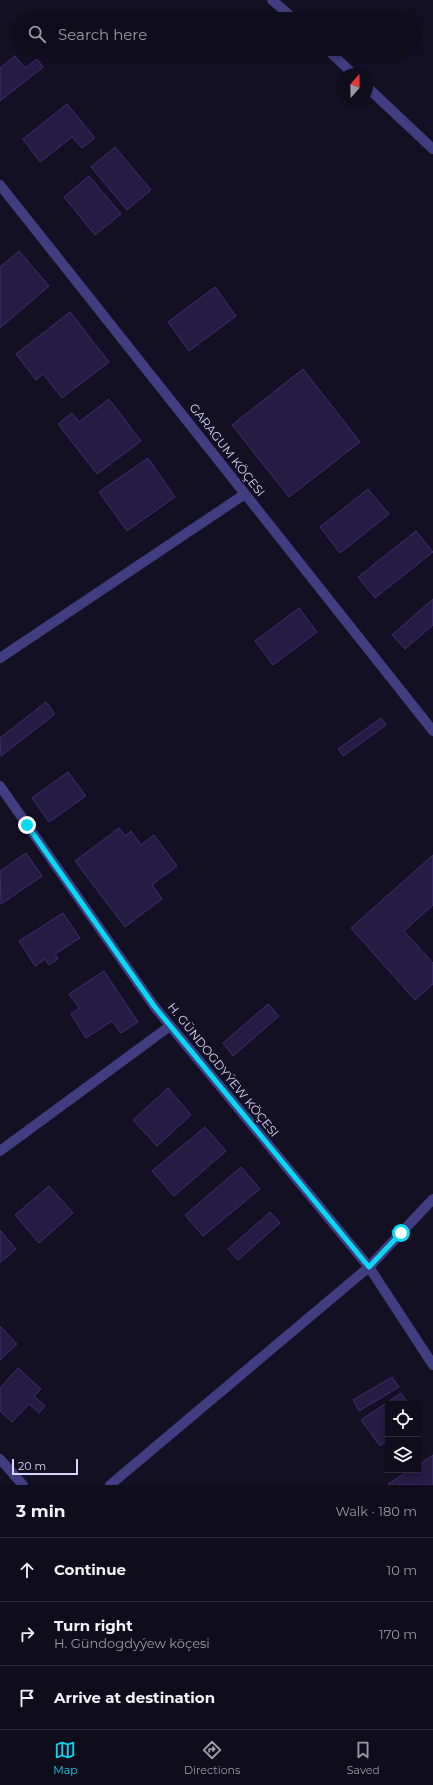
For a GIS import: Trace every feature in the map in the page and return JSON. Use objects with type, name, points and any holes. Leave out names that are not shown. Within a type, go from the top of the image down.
[{"type":"street","points":[[272,0],[286,12]]},
{"type":"street","points":[[334,56],[347,68]]},
{"type":"street","points":[[373,93],[433,149]]},
{"type":"street","name":"GARAGUM KÖÇESI","points":[[1,189],[433,732]]},
{"type":"street","points":[[0,658],[245,494]]},
{"type":"street","name":"H. GÜNDOGDYÝEW KÖÇESI","points":[[0,786],[150,1000],[369,1267],[433,1365]]},
{"type":"street","points":[[0,1152],[170,1026]]},
{"type":"street","points":[[110,1485],[369,1267],[433,1199]]},
{"type":"street","points":[[0,1458],[23,1485]]},
{"type":"building","points":[[15,56],[25,68],[37,59],[43,67],[0,101],[0,68]]},
{"type":"building","points":[[67,104],[95,138],[82,148],[72,137],[40,162],[23,139]]},
{"type":"building","points":[[115,147],[151,190],[127,210],[91,167]]},
{"type":"building","points":[[89,176],[121,214],[95,235],[64,197]]},
{"type":"building","points":[[19,251],[49,286],[0,328],[0,267]]},
{"type":"building","points":[[215,287],[236,316],[189,351],[168,322]]},
{"type":"building","points":[[70,312],[109,362],[62,398],[43,374],[36,380],[16,354]]},
{"type":"building","points":[[303,369],[360,442],[289,497],[232,425]]},
{"type":"building","points":[[109,399],[141,441],[97,474],[58,424],[72,413],[79,422]]},
{"type":"building","points":[[148,458],[175,497],[127,531],[99,492]]},
{"type":"building","points":[[368,489],[389,514],[340,553],[320,527]]},
{"type":"building","points":[[416,531],[433,552],[375,598],[358,577]]},
{"type":"building","points":[[433,599],[433,625],[405,649],[392,635]]},
{"type":"building","points":[[299,608],[317,632],[273,665],[255,641]]},
{"type":"building","points":[[46,702],[55,714],[1,756],[0,738]]},
{"type":"building","points":[[381,718],[386,725],[343,756],[338,749]]},
{"type":"building","points":[[68,772],[86,796],[49,822],[32,798]]},
{"type":"building","points":[[119,828],[125,836],[131,831],[141,845],[154,835],[177,866],[152,885],[162,899],[125,927],[75,861]]},
{"type":"building","points":[[26,853],[42,876],[1,904],[0,871]]},
{"type":"building","points":[[433,855],[433,905],[404,931],[433,963],[433,984],[415,1000],[351,928]]},
{"type":"building","points":[[63,913],[80,938],[55,954],[58,959],[49,965],[45,959],[35,966],[19,941]]},
{"type":"building","points":[[104,971],[138,1022],[121,1033],[112,1021],[86,1038],[71,1014],[79,1008],[69,994]]},
{"type":"building","points":[[268,1004],[279,1016],[233,1056],[223,1043]]},
{"type":"building","points":[[168,1088],[191,1115],[157,1146],[133,1120]]},
{"type":"building","points":[[205,1127],[226,1151],[174,1196],[152,1171]]},
{"type":"building","points":[[241,1167],[260,1189],[203,1236],[185,1215]]},
{"type":"building","points":[[49,1186],[73,1213],[39,1243],[15,1215]]},
{"type":"building","points":[[270,1212],[280,1223],[238,1260],[228,1249]]},
{"type":"building","points":[[0,1230],[16,1249],[0,1263]]},
{"type":"building","points":[[0,1326],[17,1344],[0,1360]]},
{"type":"building","points":[[18,1368],[41,1389],[34,1396],[45,1406],[39,1413],[29,1404],[12,1422],[0,1411],[0,1388]]},
{"type":"building","points":[[392,1377],[399,1387],[359,1411],[353,1400]]},
{"type":"building","points":[[401,1393],[407,1401],[389,1401]]},
{"type":"building","points":[[385,1404],[385,1442],[380,1446],[361,1420]]},
{"type":"building","points":[[433,1455],[433,1485],[388,1484],[405,1473],[421,1473],[421,1463]]},
{"type":"route","points":[[27,825],[154,1006],[369,1267],[401,1233]]}]
